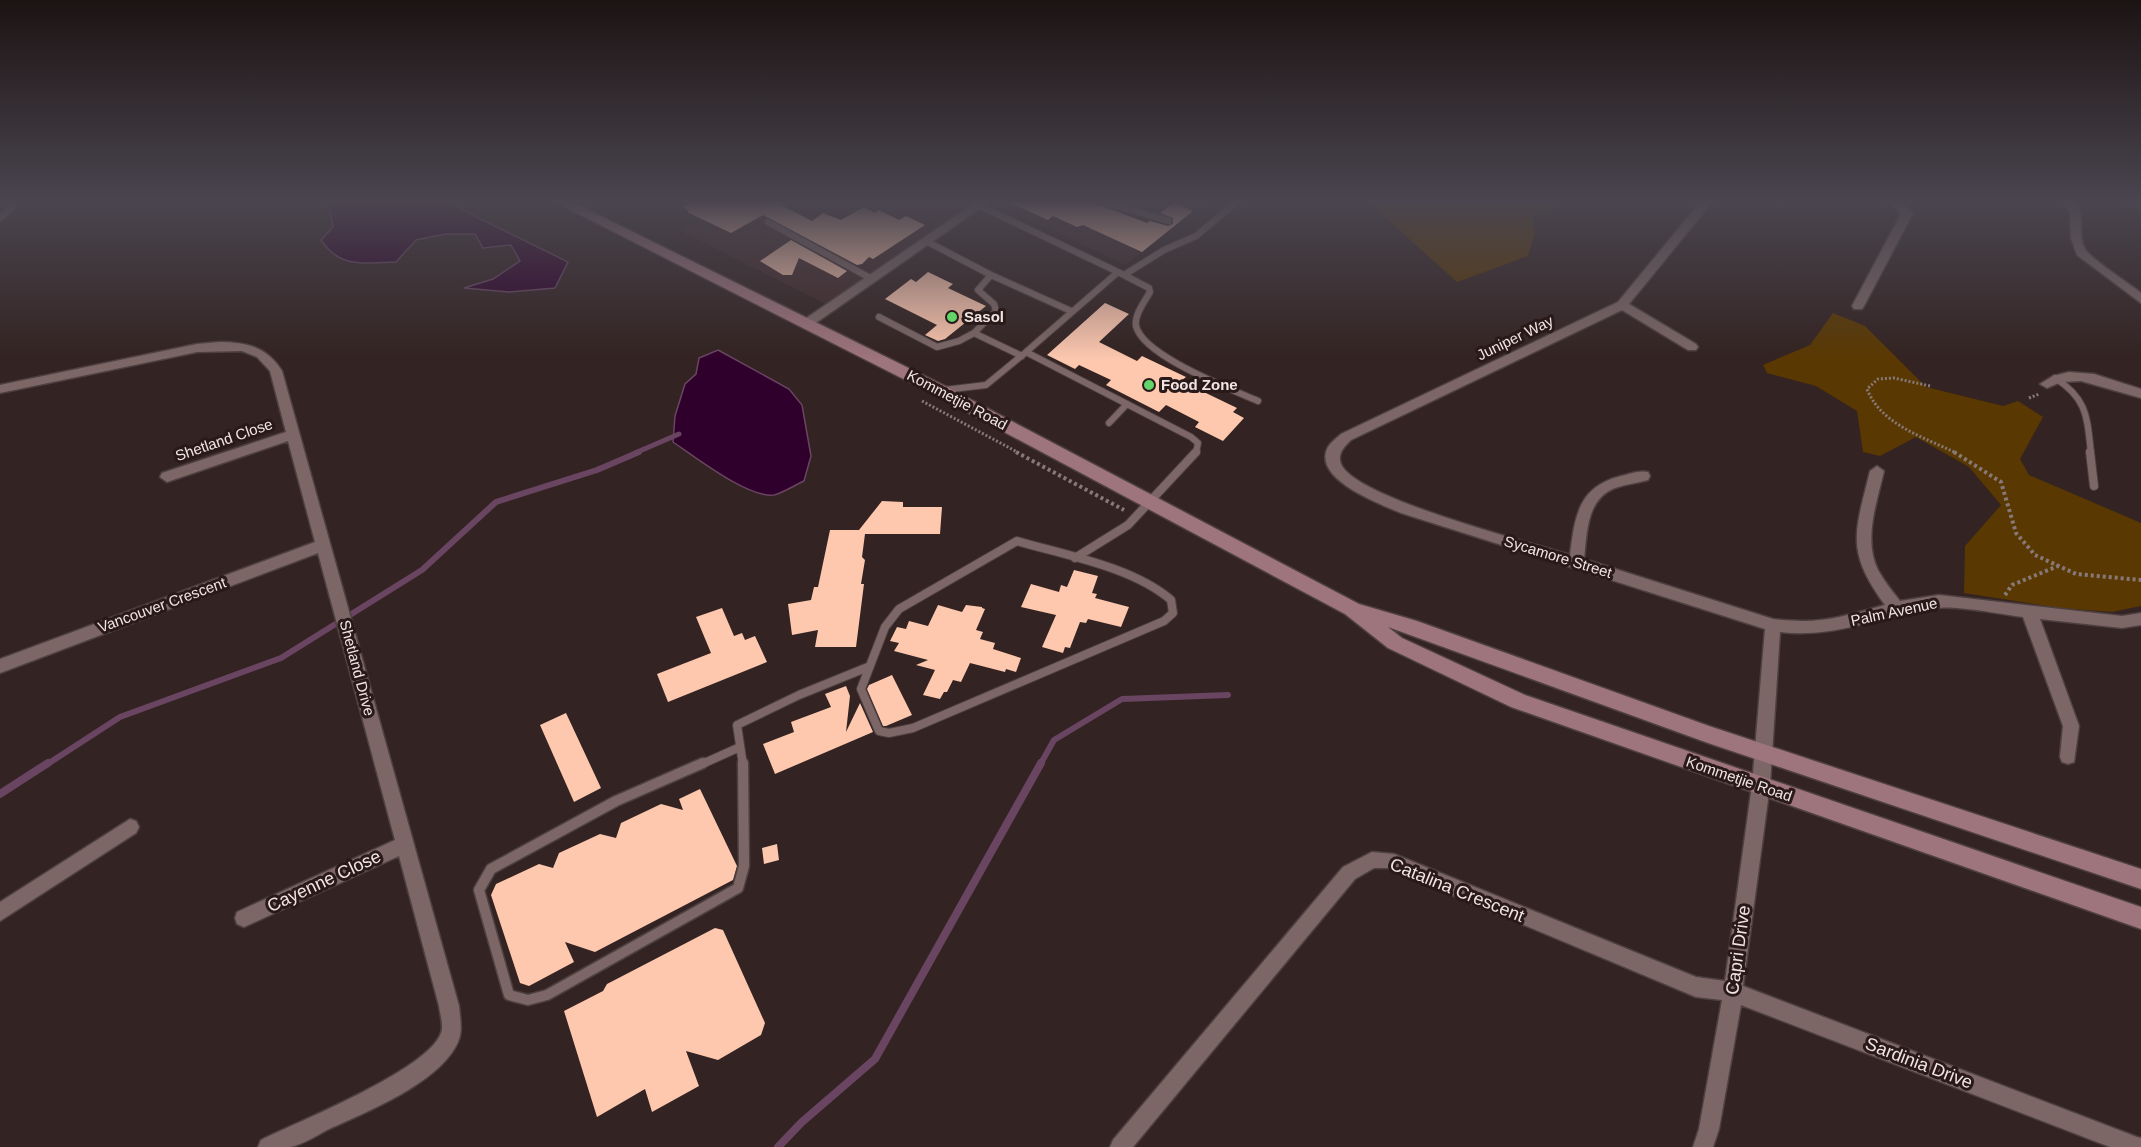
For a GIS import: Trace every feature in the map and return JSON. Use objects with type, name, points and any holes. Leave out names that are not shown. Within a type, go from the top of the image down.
[{"type":"main road","name":"Kommetjie Road","points":[[665,254],[939,390],[1352,609],[1410,626],[1521,668],[1762,752],[2141,879]]},
{"type":"main road","name":"Kommetjie Road","points":[[1352,609],[1395,644],[1518,701],[2141,918]]},
{"type":"street","points":[[806,324],[908,254]]},
{"type":"street","name":"Juniper Way","points":[[1346,480],[1338,471],[1334,460],[1339,443],[1346,437],[1622,305],[1664,254]]},
{"type":"street","points":[[1858,306],[1886,254]]},
{"type":"street","points":[[2083,254],[2141,299]]},
{"type":"street","points":[[1622,305],[1692,347]]},
{"type":"street","name":"Shetland Drive","points":[[0,389],[197,348],[218,346],[247,348],[272,362],[449,1006],[451,1036],[440,1054],[420,1071],[268,1147]]},
{"type":"street","points":[[2051,381],[2076,375],[2141,394]]},
{"type":"street","name":"Shetland Close","points":[[167,477],[292,435]]},
{"type":"street","points":[[1877,471],[1865,534],[1865,555],[1871,571],[1896,608]]},
{"type":"street","points":[[1576,564],[1582,523],[1587,505],[1594,495],[1606,486],[1643,476]]},
{"type":"street","name":"Sycamore Street","points":[[1346,480],[1355,487],[1406,509],[1773,625]]},
{"type":"street","name":"Vancouver Crescent","points":[[0,666],[324,545]]},
{"type":"street","name":"Palm Avenue","points":[[1773,625],[1818,627],[1896,608],[1939,601],[2122,622],[2141,619]]},
{"type":"street","points":[[2029,611],[2071,726],[2068,757]]},
{"type":"street","points":[[1762,752],[1773,625]]},
{"type":"street","name":"Capri Drive","points":[[1703,1147],[1709,1129],[1733,992],[1761,785],[1762,752]]},
{"type":"street","points":[[0,912],[130,827]]},
{"type":"street","name":"Cayenne Close","points":[[244,918],[404,845]]},
{"type":"street","name":"Catalina Crescent","points":[[1120,1147],[1349,873],[1372,860],[1388,860],[1696,987],[1733,992]]},
{"type":"street","name":"Sardinia Drive","points":[[1733,992],[2105,1141],[2137,1147]]},
{"type":"lane","points":[[826,254],[872,279]]},
{"type":"lane","points":[[950,254],[1071,311]]},
{"type":"lane","points":[[1083,254],[1150,289],[1136,326],[1139,336],[1146,343],[1173,361],[1257,401]]},
{"type":"lane","points":[[939,390],[986,385],[1071,311],[1121,273],[1157,254]]},
{"type":"lane","points":[[879,317],[937,347],[959,341],[974,333],[996,311],[994,304],[978,290],[991,275]]},
{"type":"lane","points":[[974,333],[1024,354],[1127,404],[1191,437],[1198,443],[1196,454],[1128,525],[1075,558]]},
{"type":"lane","points":[[2051,381],[2068,386],[2086,410],[2094,486]]},
{"type":"lane","points":[[1109,423],[1127,404]]},
{"type":"lane","points":[[1017,541],[1075,558],[1112,569],[1161,591],[1171,600],[1173,613],[1164,621],[928,722],[894,733],[880,732],[861,689],[885,627],[899,609],[1017,541]]},
{"type":"lane","points":[[740,747],[616,801],[491,869],[478,890],[509,995],[522,1001],[533,1001],[547,995],[738,888],[744,866],[742,801],[744,769],[737,725],[799,695],[868,667]]},
{"type":"path","points":[[1930,386],[1894,378],[1878,379],[1867,389],[1873,404],[1889,419],[1962,456],[2001,482],[2016,533],[2035,555],[2076,574],[2141,580]]},
{"type":"path","points":[[917,399],[1137,516]]},
{"type":"path","points":[[2003,598],[2012,585],[2058,565]]},
{"type":"shaded area","points":[[333,254],[404,254],[396,262],[354,262]]},
{"type":"shaded area","points":[[516,254],[551,254],[568,262],[555,288],[509,292],[464,288],[493,279],[520,261]]},
{"type":"shaded area","points":[[725,254],[909,254],[832,307]]},
{"type":"shaded area","points":[[1101,254],[1140,254],[1126,265]]},
{"type":"shaded area","points":[[1425,254],[1529,254],[1528,256],[1457,282]]},
{"type":"shaded area","points":[[1833,313],[1865,326],[1926,387],[2003,406],[2018,401],[2043,417],[2020,459],[2029,475],[2141,523],[2141,606],[2112,612],[2059,608],[1964,593],[1965,546],[2001,505],[1969,467],[1916,437],[1880,456],[1863,452],[1857,411],[1816,386],[1767,373],[1763,365],[1810,345]]},
{"type":"shaded area","points":[[718,350],[789,389],[802,405],[811,456],[804,481],[778,494],[763,494],[736,484],[673,442],[675,416],[685,384],[696,374],[699,358]]},
{"type":"building","points":[[771,254],[815,254],[847,271],[838,278],[799,258],[792,275],[783,275],[760,261]]},
{"type":"building","points":[[835,254],[881,254],[873,259],[869,257],[862,264],[857,265]]},
{"type":"building","points":[[928,272],[953,284],[948,288],[986,306],[945,339],[938,341],[925,335],[937,325],[885,299],[911,279],[916,282]]},
{"type":"building","points":[[1105,303],[1129,314],[1099,342],[1137,361],[1142,356],[1186,377],[1181,381],[1237,408],[1233,412],[1244,418],[1223,441],[1195,427],[1199,422],[1166,405],[1159,412],[1106,385],[1111,380],[1079,365],[1075,369],[1047,355]]},
{"type":"building","points":[[882,501],[903,502],[903,507],[942,507],[940,534],[865,534],[862,557],[865,560],[861,584],[864,584],[856,647],[815,647],[818,630],[792,635],[788,604],[811,600],[814,587],[818,587],[830,530],[859,530]]},
{"type":"building","points":[[1074,570],[1098,576],[1092,593],[1097,594],[1095,598],[1129,607],[1121,627],[1088,619],[1086,623],[1080,622],[1070,648],[1065,647],[1063,653],[1042,647],[1056,615],[1021,607],[1031,584],[1059,592],[1061,585],[1067,587]]},
{"type":"building","points":[[938,605],[962,612],[966,605],[985,609],[976,630],[983,632],[980,639],[995,643],[993,649],[1021,658],[1016,672],[1006,669],[1005,672],[970,663],[961,682],[953,680],[947,692],[944,692],[940,699],[923,695],[935,670],[916,665],[928,660],[894,651],[899,643],[890,641],[897,627],[906,629],[909,621],[928,626]]},
{"type":"building","points":[[722,608],[734,636],[742,633],[745,640],[755,636],[767,662],[668,702],[657,674],[711,653],[696,617]]},
{"type":"building","points":[[892,675],[912,715],[883,726],[867,689],[869,685]]},
{"type":"building","points":[[846,686],[850,696],[846,732],[860,703],[873,732],[775,774],[763,744],[794,732],[791,722],[831,707],[825,694]]},
{"type":"building","points":[[566,713],[601,788],[574,802],[540,725]]},
{"type":"building","points":[[700,789],[737,866],[733,880],[595,952],[565,942],[574,962],[529,986],[520,983],[491,895],[496,884],[539,864],[553,868],[559,853],[600,834],[616,838],[621,823],[661,804],[683,810],[679,799]]},
{"type":"building","points":[[777,844],[779,860],[764,864],[762,848]]},
{"type":"building","points":[[715,928],[723,930],[765,1023],[761,1035],[718,1060],[686,1051],[699,1086],[652,1112],[645,1089],[597,1117],[564,1011],[603,991],[607,984]]},
{"type":"waterway","points":[[635,453],[679,434]]},
{"type":"waterway","points":[[46,765],[120,717],[281,658],[422,570],[496,502],[597,470],[639,452]]},
{"type":"waterway","points":[[1040,765],[1054,740],[1122,699],[1228,695]]},
{"type":"waterway","points":[[0,794],[48,763]]},
{"type":"waterway","points":[[778,1147],[802,1122],[875,1059],[1041,763]]},
{"type":"place","name":"Sasol","points":[[952,317]]},
{"type":"place","name":"Food Zone","points":[[1149,385]]}]
